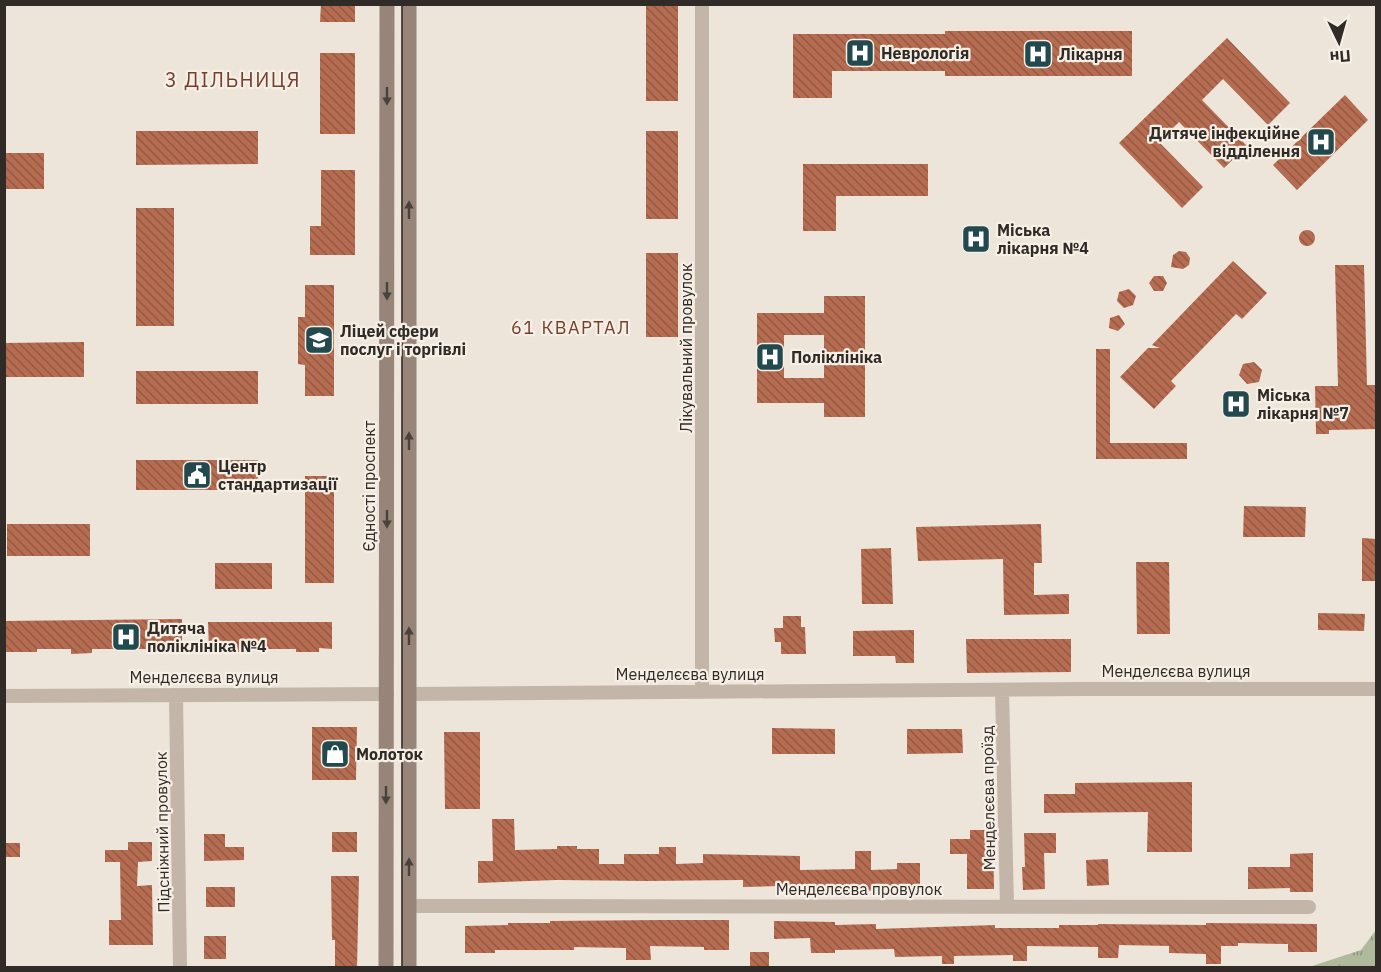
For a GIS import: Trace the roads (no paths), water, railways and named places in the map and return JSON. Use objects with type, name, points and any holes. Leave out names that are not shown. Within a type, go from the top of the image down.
[{"type":"main road","name":"Єдності проспект","points":[[386,968],[387,4]]},
{"type":"main road","points":[[409,968],[410,4]]},
{"type":"main road","name":"Менделєєва вулиця","points":[[387,694],[410,694]]},
{"type":"street","name":"Лікувальний провулок","points":[[702,4],[702,692]]},
{"type":"street","name":"Менделєєва вулиця","points":[[410,694],[1377,689]]},
{"type":"street","name":"Менделєєва проїзд","points":[[1002,690],[1007,906]]},
{"type":"street","name":"Менделєєва вулиця","points":[[4,696],[387,694]]},
{"type":"street","name":"Підсніжний провулок","points":[[176,695],[180,968]]},
{"type":"street","name":"Менделєєва провулок","points":[[409,906],[1310,907]]},
{"type":"tram line","points":[[402,4],[402,968]]},
{"type":"place","name":"Неврологія","points":[[860,53]]},
{"type":"place","name":"Лікарня","points":[[1038,54]]},
{"type":"place","name":"Дитяче інфекційне відділення","points":[[1321,142]]},
{"type":"place","name":"Міська лікарня №4","points":[[976,239]]},
{"type":"place","name":"Ліцей сфери послуг і торгівлі","points":[[319,340]]},
{"type":"place","name":"Поліклініка","points":[[770,357]]},
{"type":"place","name":"Міська лікарня №7","points":[[1236,404]]},
{"type":"place","name":"Центр стандартизації","points":[[197,475]]},
{"type":"place","name":"Дитяча поліклініка №4","points":[[126,637]]},
{"type":"place","name":"Молоток","points":[[335,754]]},
{"type":"district","name":"3 ДІЛЬНИЦЯ","points":[[233,80]]},
{"type":"district","name":"61 КВАРТАЛ","points":[[571,328]]}]
